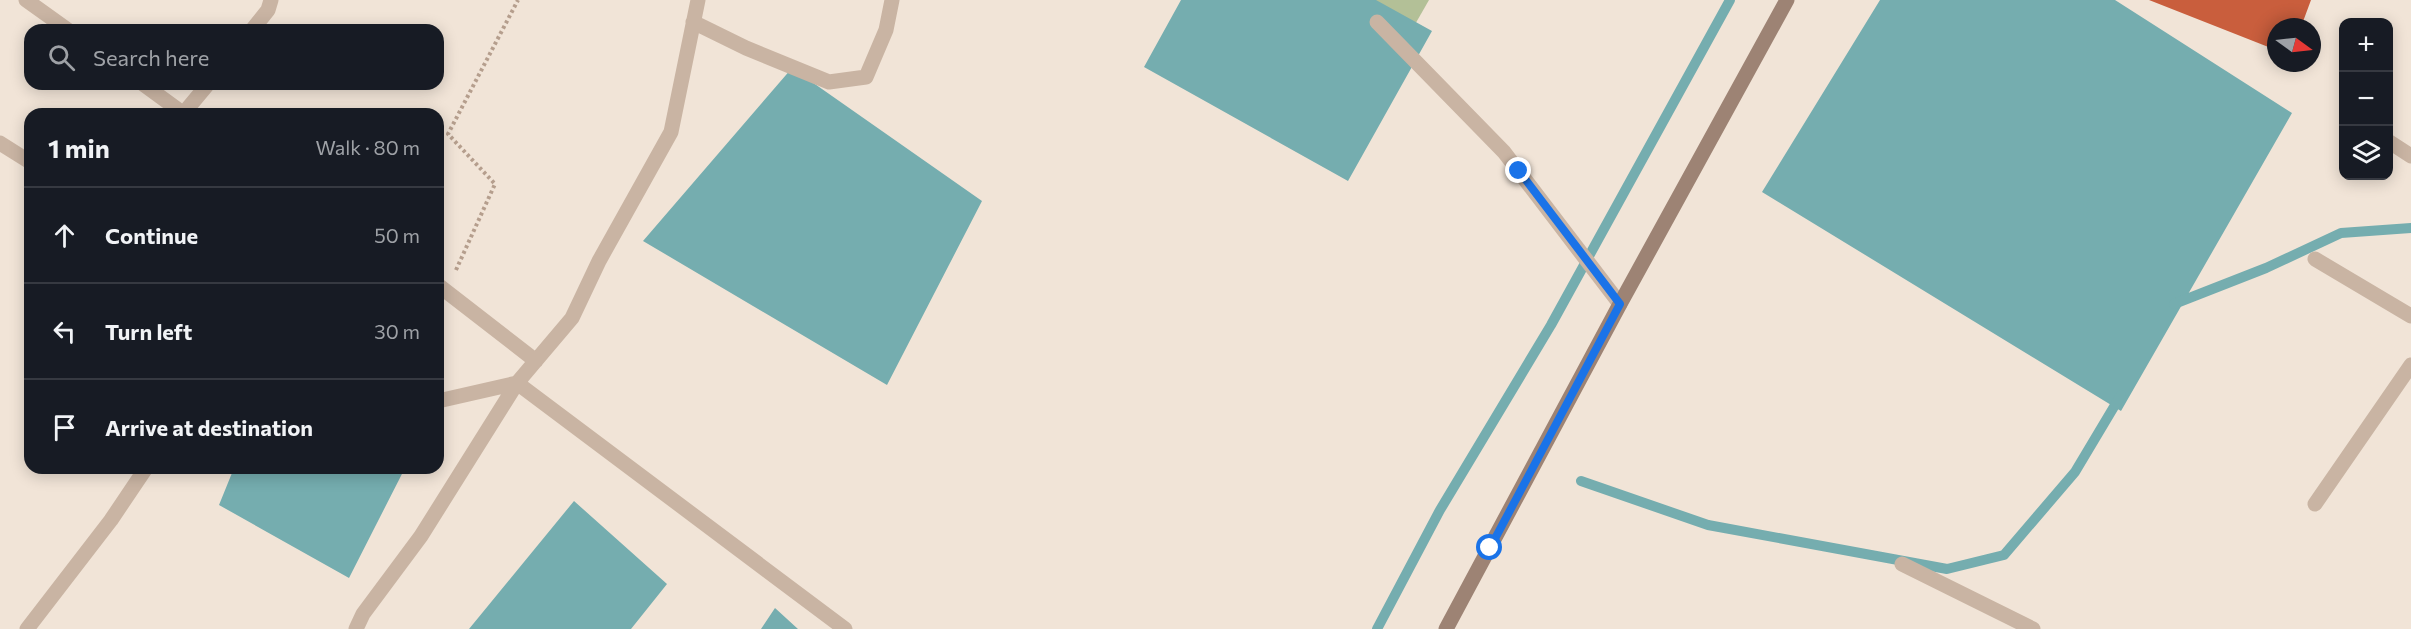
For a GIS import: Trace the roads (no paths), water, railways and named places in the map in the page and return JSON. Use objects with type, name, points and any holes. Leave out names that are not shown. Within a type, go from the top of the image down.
[{"type":"main road","points":[[1446,629],[1620,304],[1787,0]]},
{"type":"street","points":[[26,0],[60,24]]},
{"type":"street","points":[[257,24],[268,10],[271,0]]},
{"type":"street","points":[[356,629],[363,614],[421,537],[517,383],[572,318],[599,261],[671,132],[698,0]]},
{"type":"street","points":[[693,22],[746,48],[829,82],[866,77],[886,30],[892,0]]},
{"type":"street","points":[[1377,22],[1504,152],[1620,304]]},
{"type":"street","points":[[151,90],[176,108]]},
{"type":"street","points":[[189,108],[203,90]]},
{"type":"street","points":[[0,143],[24,158]]},
{"type":"street","points":[[2393,144],[2411,156]]},
{"type":"street","points":[[2314,259],[2411,316]]},
{"type":"street","points":[[444,290],[536,361]]},
{"type":"street","points":[[2315,504],[2411,364]]},
{"type":"street","points":[[444,400],[517,383],[845,629]]},
{"type":"street","points":[[27,629],[111,520],[142,474]]},
{"type":"street","points":[[1902,564],[2033,629]]},
{"type":"water","points":[[1181,0],[1376,0],[1432,31],[1348,181],[1144,67]]},
{"type":"water","points":[[1880,0],[2115,0],[2292,113],[2121,411],[1762,192]]},
{"type":"water","points":[[792,68],[982,201],[887,385],[643,241]]},
{"type":"water","points":[[232,474],[402,474],[349,578],[219,505]]},
{"type":"water","points":[[574,501],[667,584],[631,629],[469,629]]},
{"type":"water","points":[[775,608],[798,629],[761,629]]},
{"type":"waterway","points":[[1377,629],[1440,510],[1551,325],[1730,0]]},
{"type":"waterway","points":[[2174,304],[2266,268],[2341,233],[2411,228]]},
{"type":"waterway","points":[[1581,481],[1708,525],[1947,569],[2004,555],[2075,472],[2121,395]]}]
